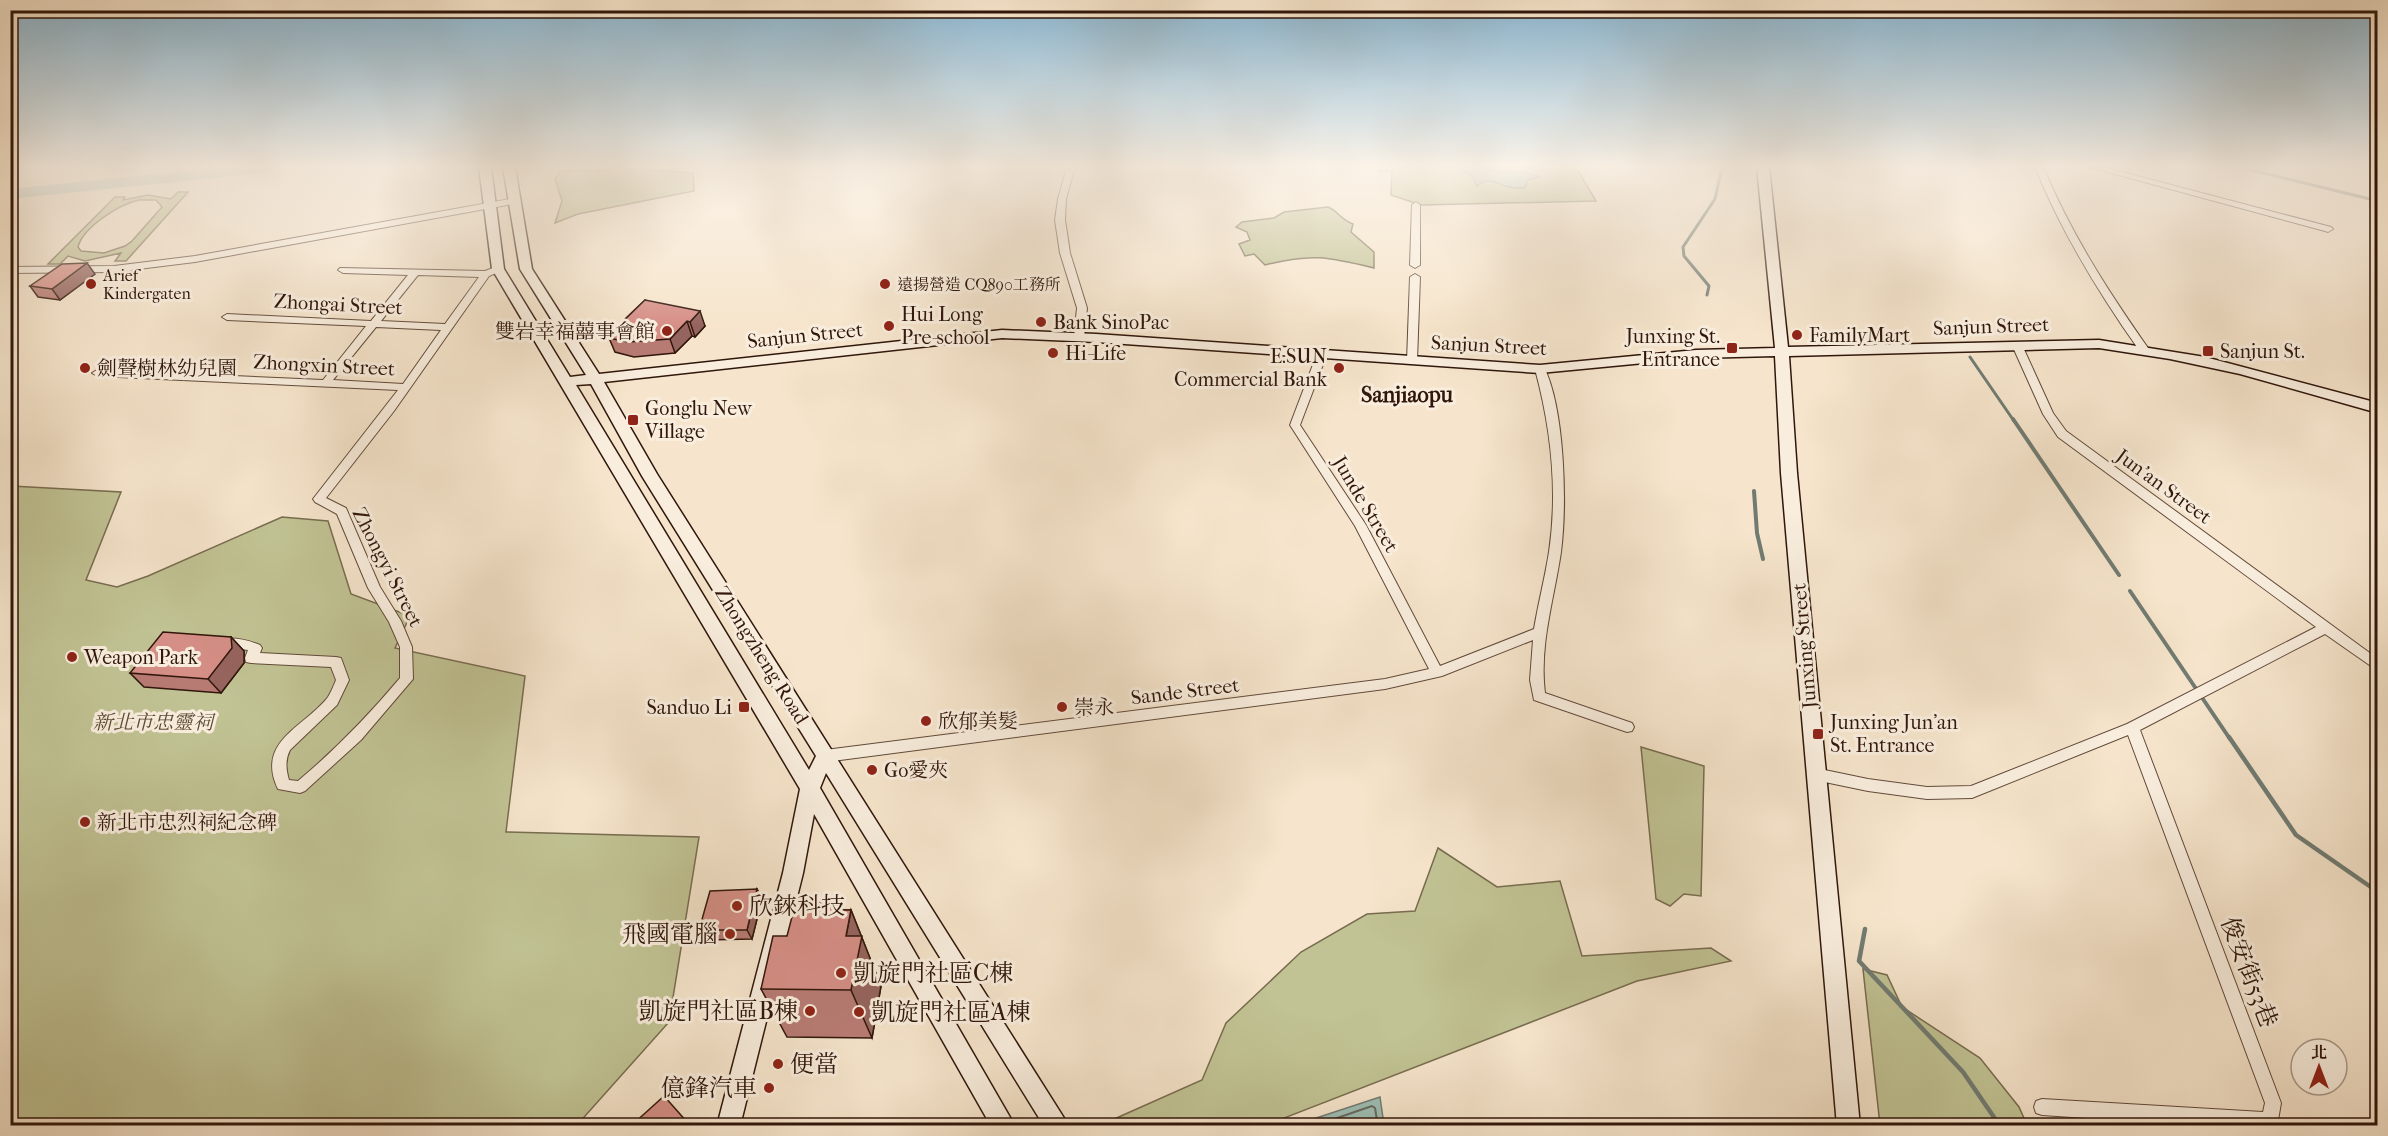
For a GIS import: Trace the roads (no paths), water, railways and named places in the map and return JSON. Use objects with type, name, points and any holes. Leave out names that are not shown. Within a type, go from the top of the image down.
[{"type":"street","points":[[10,270],[114,269],[195,259],[411,220]]},
{"type":"street","name":"Zhongzheng Road","points":[[490,220],[492,272],[566,382],[719,633],[1004,1125]]},
{"type":"street","name":"Zhongzheng Road","points":[[517,220],[524,263],[535,286],[594,377],[650,476],[1058,1125]]},
{"type":"street","points":[[1060,220],[1065,253],[1082,308],[1079,337]]},
{"type":"street","points":[[1415,264],[1416,220]]},
{"type":"street","name":"Junxing Street","points":[[1769,220],[1782,352],[1789,473],[1815,774],[1850,1125]]},
{"type":"street","points":[[2062,220],[2074,247],[2103,294],[2143,348]]},
{"type":"street","points":[[2294,220],[2328,229]]},
{"type":"street","points":[[343,270],[492,272],[524,263]]},
{"type":"street","points":[[326,384],[415,272]]},
{"type":"street","name":"Zhongyi Street","points":[[206,642],[244,644],[256,648],[251,658],[336,662],[343,680],[331,701],[298,730],[282,750],[277,770],[283,785],[300,787],[313,777],[369,724],[407,679],[406,647],[395,621],[374,588],[342,511],[319,500],[448,327],[492,272]]},
{"type":"street","points":[[1412,361],[1415,277]]},
{"type":"street","name":"Zhongai Street","points":[[227,316],[448,327]]},
{"type":"street","name":"Sanjun Street","points":[[566,382],[594,377],[1002,334],[1079,337],[1540,369],[1696,354],[2099,344],[2143,348],[2207,360],[2378,408]]},
{"type":"street","name":"Jun'an Street","points":[[2017,345],[2048,414],[2062,434],[2378,666]]},
{"type":"street","name":"Junde Street","points":[[1322,354],[1295,425],[1360,525],[1437,672]]},
{"type":"street","points":[[1540,369],[1551,402],[1557,485],[1555,548],[1541,632],[1537,687],[1539,696],[1628,727]]},
{"type":"street","name":"Zhongxin Street","points":[[97,373],[405,387]]},
{"type":"street","points":[[1815,774],[1868,785],[1927,793],[1971,792],[2132,728],[2325,628]]},
{"type":"street","name":"Sande Street","points":[[825,756],[1334,692],[1420,677],[1541,632]]},
{"type":"street","name":"俊安街53巷","points":[[2042,1107],[2270,1121],[2273,1103],[2132,728]]},
{"type":"street","points":[[728,1125],[793,873],[810,790],[825,756]]},
{"type":"water","points":[[1380,1097],[1384,1125],[1295,1125]]},
{"type":"waterway","points":[[1701,220],[1683,247],[1684,256],[1709,286],[1707,295]]},
{"type":"waterway","points":[[1970,357],[2014,421]]},
{"type":"waterway","points":[[2013,419],[2119,575]]},
{"type":"waterway","points":[[1754,491],[1757,533],[1763,559]]},
{"type":"waterway","points":[[2130,591],[2230,739]]},
{"type":"waterway","points":[[2229,737],[2296,835],[2378,892]]},
{"type":"waterway","points":[[1865,929],[1859,961],[1963,1072],[2000,1126]]},
{"type":"place","name":"Arief Kindergaten","points":[[91,284]]},
{"type":"place","name":"遠揚營造 CQ890工務所","points":[[885,284]]},
{"type":"place","name":"Bank SinoPac","points":[[1041,322]]},
{"type":"place","name":"Hui Long Pre-school","points":[[889,326]]},
{"type":"place","name":"雙岩幸福囍事會館","points":[[667,331]]},
{"type":"place","name":"FamilyMart","points":[[1797,335]]},
{"type":"place","name":"Junxing St. Entrance","points":[[1732,348]]},
{"type":"place","name":"Sanjun St.","points":[[2208,351]]},
{"type":"place","name":"Hi-Life","points":[[1053,353]]},
{"type":"place","name":"劍聲樹林幼兒園","points":[[85,368]]},
{"type":"place","name":"E.SUN Commercial Bank","points":[[1339,368]]},
{"type":"place","name":"Gonglu New Village","points":[[633,420]]},
{"type":"place","name":"Weapon Park","points":[[72,657]]},
{"type":"place","name":"Sanduo Li","points":[[744,707]]},
{"type":"place","name":"崇永","points":[[1062,707]]},
{"type":"place","name":"欣郁美髮","points":[[926,721]]},
{"type":"place","name":"Junxing Jun'an St. Entrance","points":[[1818,734]]},
{"type":"place","name":"Go愛夾","points":[[872,770]]},
{"type":"place","name":"新北市忠烈祠紀念碑","points":[[85,822]]},
{"type":"place","name":"欣錸科技","points":[[737,906]]},
{"type":"place","name":"飛國電腦","points":[[730,934]]},
{"type":"place","name":"凱旋門社區C棟","points":[[841,973]]},
{"type":"place","name":"凱旋門社區B棟","points":[[810,1011]]},
{"type":"place","name":"凱旋門社區A棟","points":[[859,1012]]},
{"type":"place","name":"便當","points":[[778,1064]]},
{"type":"place","name":"億鋒汽車","points":[[769,1088]]},
{"type":"district","name":"Sanjiaopu","points":[[1407,394]]},
{"type":"park label","name":"新北市忠靈祠","points":[[153,722]]}]
